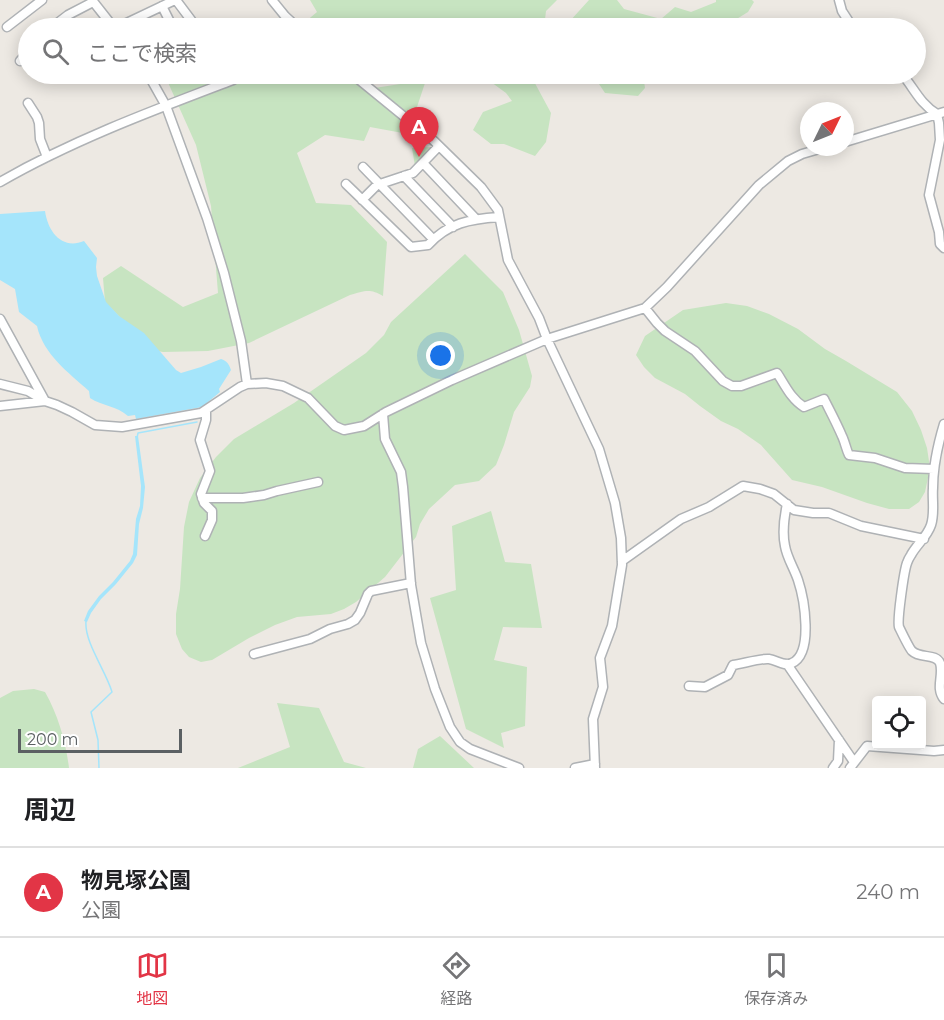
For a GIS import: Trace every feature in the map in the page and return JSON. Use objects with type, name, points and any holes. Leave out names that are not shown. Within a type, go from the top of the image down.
[{"type":"street","points":[[19,18],[42,0]]},
{"type":"street","points":[[136,18],[176,0],[190,18]]},
{"type":"street","points":[[272,0],[287,18]]},
{"type":"street","points":[[839,0],[846,18]]},
{"type":"street","points":[[64,18],[93,1],[107,18]]},
{"type":"street","points":[[162,6],[167,18]]},
{"type":"street","points":[[8,27],[18,19]]},
{"type":"street","points":[[153,84],[165,106],[207,218],[241,341],[247,384]]},
{"type":"street","points":[[0,182],[47,157],[215,84]]},
{"type":"street","points":[[364,84],[439,146],[481,187],[498,210],[508,260],[539,318],[599,449],[615,503],[622,561],[612,626],[600,658],[603,687],[593,719],[595,766],[575,768]]},
{"type":"street","points":[[909,84],[928,109],[940,113]]},
{"type":"street","points":[[28,102],[37,117],[40,139],[47,157]]},
{"type":"street","points":[[854,139],[940,113]]},
{"type":"street","points":[[940,113],[940,140],[929,195],[940,244],[944,248]]},
{"type":"street","points":[[362,200],[377,185],[413,173],[439,146]]},
{"type":"street","points":[[0,384],[28,391],[95,425],[122,427],[195,414],[206,410],[227,394],[247,384],[266,383],[283,386],[308,398],[335,426],[344,430],[364,426],[383,414],[452,380],[547,339],[645,308],[667,287],[759,185],[788,161],[800,155]]},
{"type":"street","points":[[423,163],[476,219]]},
{"type":"street","points":[[363,167],[433,239]]},
{"type":"street","points":[[404,176],[453,227]]},
{"type":"street","points":[[346,184],[411,247],[428,245],[433,239],[453,227],[472,219],[499,217]]},
{"type":"street","points":[[645,308],[665,331],[695,351],[723,381],[732,386],[741,386],[777,374],[791,396],[804,407],[825,399],[849,455],[875,458],[905,468],[934,470]]},
{"type":"street","points":[[1,322],[45,401]]},
{"type":"street","points":[[0,406],[45,401]]},
{"type":"street","points":[[205,536],[212,520],[212,511],[202,498],[202,490],[210,471],[200,440],[206,420],[206,410]]},
{"type":"street","points":[[383,414],[385,439],[400,472],[404,487],[411,583],[421,643],[435,688],[450,727],[460,742],[470,749],[519,768]]},
{"type":"street","points":[[944,424],[934,470],[931,527],[906,564],[898,624],[912,651],[923,657],[934,657],[940,663],[940,690],[944,699]]},
{"type":"street","points":[[202,498],[243,498],[318,482]]},
{"type":"street","points":[[622,561],[681,519],[709,507],[743,486],[774,494],[794,510],[830,513],[861,526],[924,539]]},
{"type":"street","points":[[689,686],[705,687],[728,675],[733,665],[769,659],[787,664],[794,662],[799,656],[804,643],[806,627],[798,579],[785,548],[784,518],[787,504]]},
{"type":"street","points":[[254,654],[310,639],[330,629],[348,624],[360,613],[371,591],[411,583]]},
{"type":"street","points":[[787,664],[852,765],[867,746],[934,752],[944,750]]},
{"type":"street","points":[[833,768],[838,761],[838,740]]},
{"type":"green space","points":[[310,0],[557,0],[546,11],[545,18],[310,18],[317,12]]},
{"type":"green space","points":[[589,0],[617,0],[624,9],[657,18],[573,18]]},
{"type":"green space","points":[[716,0],[752,0],[754,2],[748,12],[738,18],[662,18],[675,7],[691,12],[716,2]]},
{"type":"green space","points":[[169,84],[363,84],[368,89],[400,84],[425,84],[408,134],[370,127],[364,141],[325,135],[297,153],[316,203],[351,205],[387,242],[383,296],[367,291],[350,295],[249,343],[208,351],[163,352],[152,350],[105,302],[103,278],[121,266],[183,307],[218,293],[211,206],[196,145]]},
{"type":"green space","points":[[494,84],[535,84],[551,113],[546,142],[535,156],[504,144],[491,144],[473,130],[483,112],[512,101]]},
{"type":"green space","points":[[599,84],[644,84],[645,88],[638,96],[605,93]]},
{"type":"green space","points":[[434,147],[415,166],[412,148]]},
{"type":"green space","points":[[465,254],[503,292],[519,330],[532,376],[530,387],[514,412],[496,465],[479,481],[455,485],[429,509],[420,524],[416,537],[385,577],[356,602],[331,614],[297,617],[275,625],[212,660],[201,662],[189,657],[182,649],[176,634],[176,614],[184,527],[189,502],[200,478],[234,439],[294,403],[366,353],[384,335],[391,322]]},
{"type":"green space","points":[[726,303],[747,306],[798,329],[825,349],[897,392],[912,411],[927,448],[930,468],[925,492],[919,502],[909,509],[889,509],[822,487],[792,480],[761,445],[738,429],[721,421],[685,394],[655,378],[644,367],[636,355],[645,336],[683,310]]},
{"type":"green space","points":[[491,511],[505,562],[531,564],[542,628],[503,627],[494,660],[527,667],[525,726],[501,733],[504,748],[466,729],[430,598],[456,590],[452,526]]},
{"type":"green space","points":[[34,689],[45,692],[58,719],[69,768],[0,768],[0,698],[13,691]]},
{"type":"green space","points":[[277,703],[319,708],[344,762],[366,768],[238,768],[290,747]]},
{"type":"green space","points":[[440,736],[474,768],[413,768],[418,749]]},
{"type":"water","points":[[45,211],[49,226],[57,237],[69,243],[84,241],[97,258],[97,276],[106,302],[119,316],[144,333],[176,370],[181,373],[221,359],[228,363],[231,370],[219,389],[220,392],[202,407],[136,419],[135,415],[128,416],[90,398],[89,391],[51,354],[37,326],[19,312],[15,289],[0,280],[0,214]]},
{"type":"water","points":[[135,436],[138,436],[145,487],[137,555],[116,584],[101,599],[87,622],[84,621],[88,611],[130,561],[133,554],[141,486]]},
{"type":"waterway","points":[[137,438],[138,433],[197,422]]},
{"type":"waterway","points":[[86,621],[88,638],[112,692],[91,712],[98,740],[99,768]]},
{"type":"place","name":"物見塚公園","points":[[419,157]]}]
